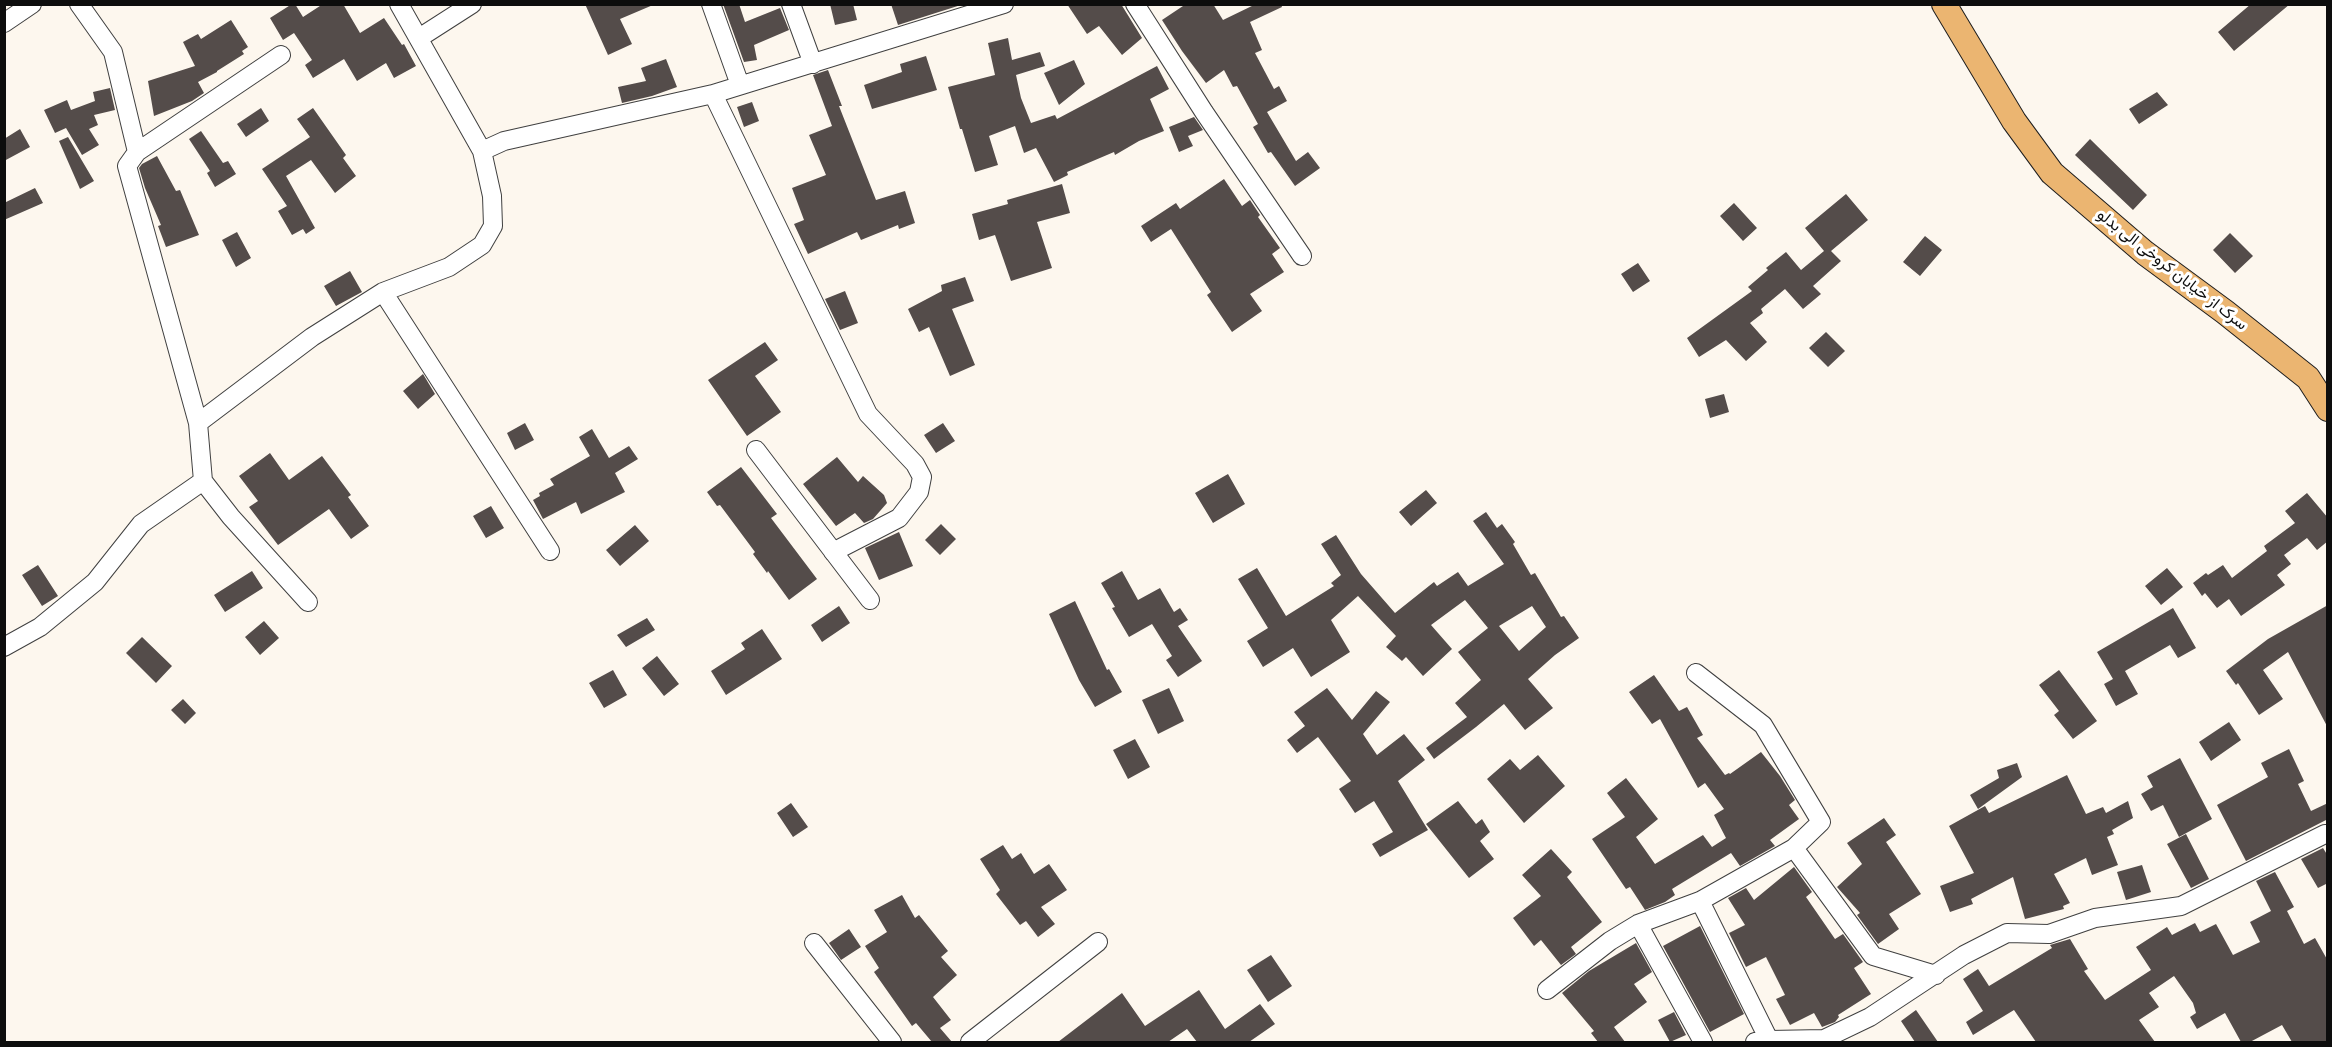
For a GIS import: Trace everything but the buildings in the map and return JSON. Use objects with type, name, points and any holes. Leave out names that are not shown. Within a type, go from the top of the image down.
[{"type":"main road","name":"سرک از خیابان کروخی الی بدلو","points":[[1944,4],[2014,122],[2052,173],[2145,253],[2225,312],[2308,378],[2328,408]]},
{"type":"street","points":[[4,23],[32,4]]},
{"type":"street","points":[[79,4],[113,52],[137,153]]},
{"type":"street","points":[[198,423],[312,337],[383,292],[449,267],[482,245],[493,226],[492,196],[482,151],[399,4]]},
{"type":"street","points":[[419,38],[472,4]]},
{"type":"street","points":[[711,4],[740,86]]},
{"type":"street","points":[[791,4],[813,64]]},
{"type":"street","points":[[482,151],[504,141],[713,94],[1004,4]]},
{"type":"street","points":[[1135,4],[1204,112],[1302,256]]},
{"type":"street","points":[[281,56],[137,153],[127,166],[198,423],[203,481],[231,517],[308,602]]},
{"type":"street","points":[[713,94],[868,414],[915,464],[922,477],[919,492],[899,518],[833,552]]},
{"type":"street","points":[[383,292],[550,551]]},
{"type":"street","points":[[756,450],[870,600]]},
{"type":"street","points":[[4,647],[40,627],[95,582],[141,524],[203,481]]},
{"type":"street","points":[[1547,990],[1610,941],[1638,924],[1700,901],[1794,848],[1821,822],[1762,725],[1696,674]]},
{"type":"street","points":[[1700,901],[1762,1041],[1824,1039],[1870,1017],[1964,955],[2007,933],[2049,934],[2095,918],[2181,906],[2328,834]]},
{"type":"street","points":[[1794,848],[1873,956],[1936,975]]},
{"type":"street","points":[[1638,924],[1703,1042]]},
{"type":"street","points":[[970,1042],[1098,942]]},
{"type":"street","points":[[814,943],[892,1042]]}]
